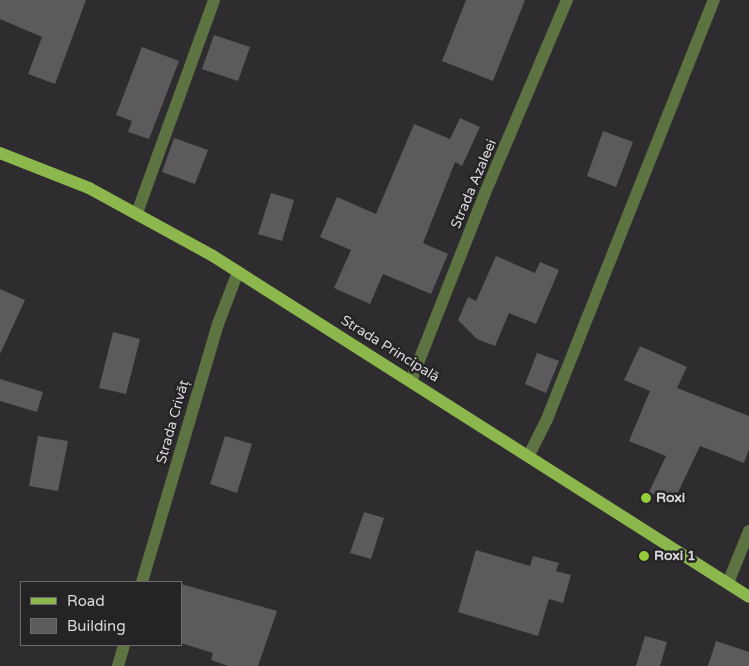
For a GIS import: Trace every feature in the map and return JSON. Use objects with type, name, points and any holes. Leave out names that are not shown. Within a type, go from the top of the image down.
[{"type":"main road","name":"Strada Principală","points":[[0,153],[89,188],[137,213],[238,272],[529,455],[749,598]]},
{"type":"street","points":[[137,213],[214,0]]},
{"type":"street","name":"Strada Azaleei","points":[[411,381],[485,193],[540,69],[567,0]]},
{"type":"street","points":[[529,455],[547,419],[714,0]]},
{"type":"street","name":"Strada Crivăț","points":[[142,581],[218,324],[238,272]]},
{"type":"street","points":[[728,584],[749,531]]},
{"type":"street","points":[[118,666],[124,646]]},
{"type":"building","points":[[0,0],[86,0],[55,84],[28,74],[42,37],[0,19]]},
{"type":"building","points":[[466,0],[525,0],[493,81],[442,61]]},
{"type":"building","points":[[214,35],[250,47],[238,81],[202,69]]},
{"type":"building","points":[[142,47],[179,61],[149,139],[128,132],[132,121],[116,115]]},
{"type":"building","points":[[460,118],[480,127],[462,166],[455,162],[423,243],[448,254],[431,294],[383,274],[370,304],[334,288],[351,250],[320,237],[337,197],[376,214],[414,124],[450,139]]},
{"type":"building","points":[[603,131],[633,142],[616,187],[587,176]]},
{"type":"building","points":[[174,138],[208,150],[195,184],[162,172]]},
{"type":"building","points":[[271,193],[294,200],[282,241],[258,234]]},
{"type":"building","points":[[496,256],[535,273],[540,262],[559,270],[536,324],[509,313],[495,346],[477,339],[458,320],[468,297],[476,301]]},
{"type":"building","points":[[0,289],[25,300],[0,354]]},
{"type":"building","points":[[113,332],[140,339],[126,394],[99,388]]},
{"type":"building","points":[[640,346],[687,367],[677,388],[749,416],[749,449],[744,463],[700,446],[673,503],[649,492],[666,456],[629,441],[650,391],[624,380]]},
{"type":"building","points":[[537,353],[559,361],[546,393],[525,384]]},
{"type":"building","points":[[0,379],[43,392],[37,412],[0,401]]},
{"type":"building","points":[[38,436],[68,441],[58,491],[29,486]]},
{"type":"building","points":[[225,436],[252,444],[237,493],[210,484]]},
{"type":"building","points":[[364,512],[384,518],[371,559],[350,553]]},
{"type":"building","points":[[476,550],[530,566],[533,556],[559,563],[556,571],[571,575],[563,603],[549,599],[538,636],[458,612]]},
{"type":"building","points":[[182,584],[277,611],[258,666],[228,666],[211,660],[213,653],[182,643]]},
{"type":"building","points":[[645,636],[667,642],[660,666],[636,666]]},
{"type":"building","points":[[716,641],[749,652],[749,666],[708,666]]},
{"type":"place","name":"Roxi","points":[[646,498]]},
{"type":"place","name":"Roxi 1","points":[[644,556]]}]
